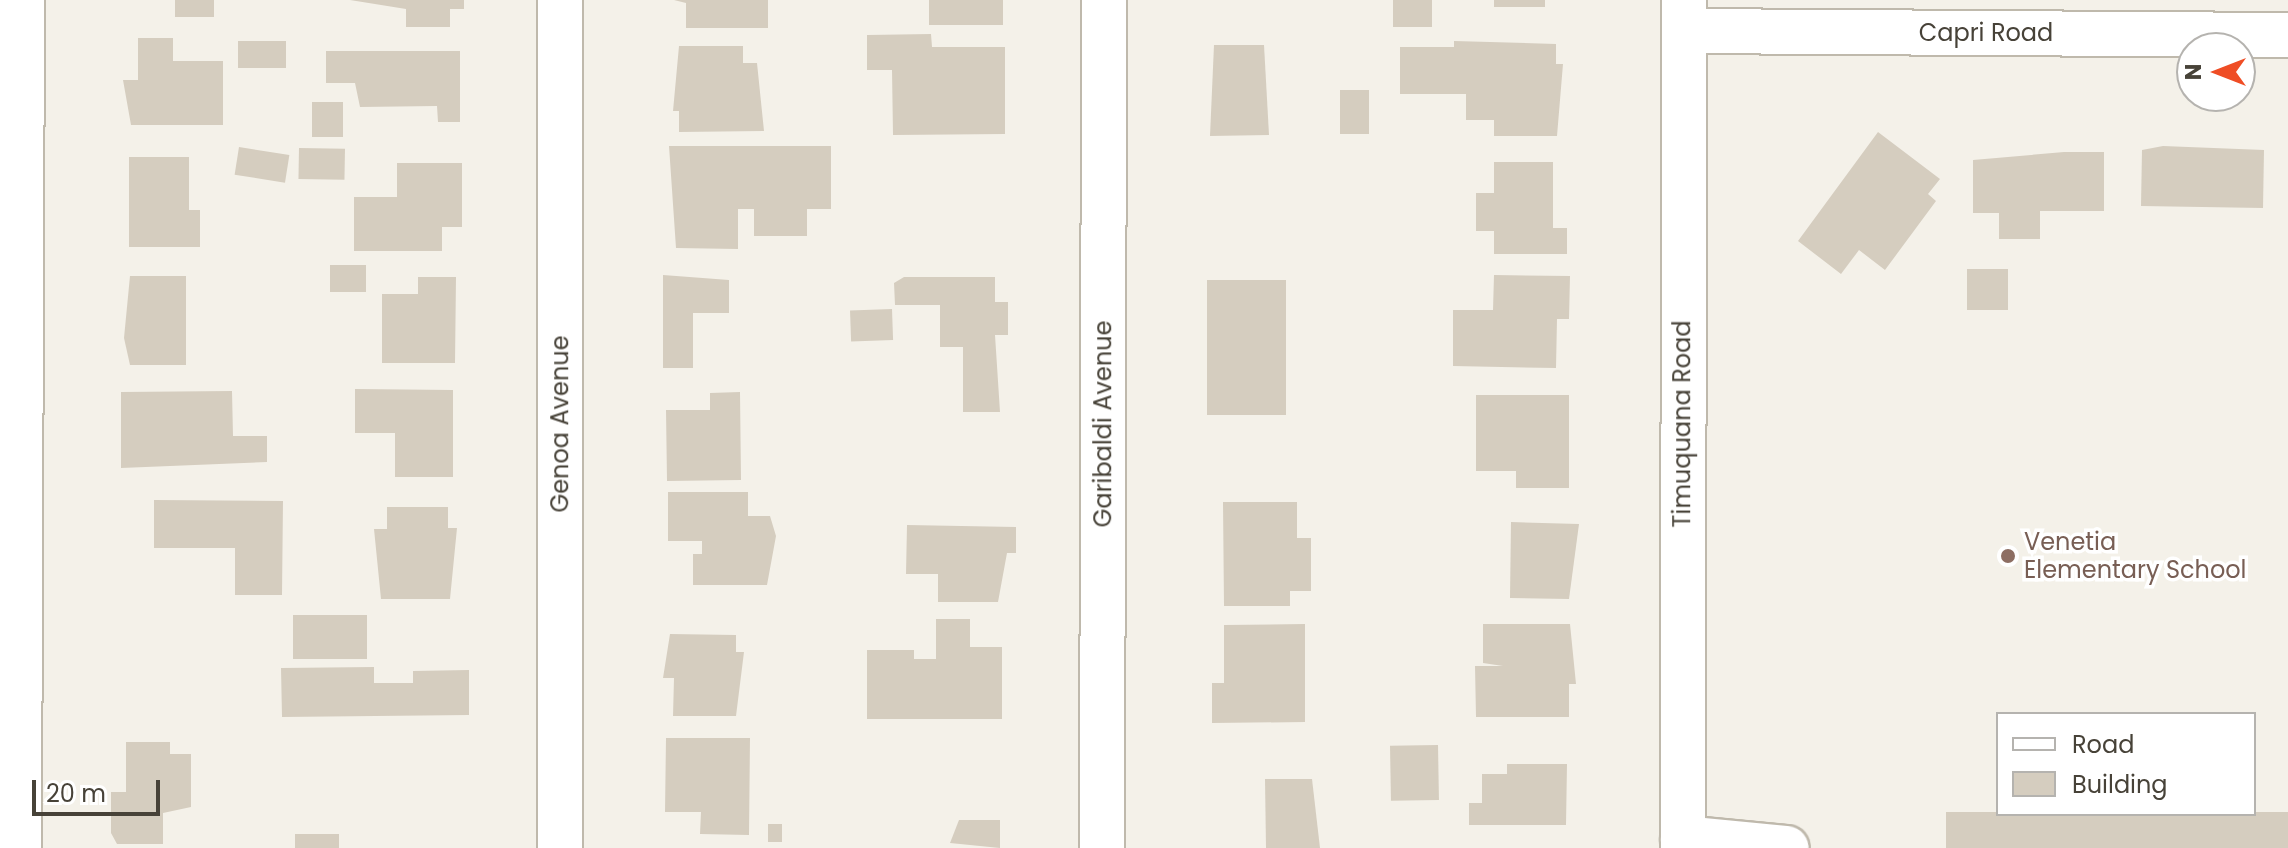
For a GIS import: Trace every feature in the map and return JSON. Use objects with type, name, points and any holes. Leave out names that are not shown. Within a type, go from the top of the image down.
[{"type":"street","points":[[19,848],[22,0]]},
{"type":"street","name":"Genoa Avenue","points":[[560,0],[560,848]]},
{"type":"street","name":"Garibaldi Avenue","points":[[1102,848],[1104,0]]},
{"type":"street","points":[[2287,0],[2288,35]]},
{"type":"street","name":"Capri Road","points":[[1684,15],[2288,35]]},
{"type":"street","name":"Timuquana Road","points":[[1683,843],[1684,15]]},
{"type":"street","points":[[1683,843],[1787,848]]},
{"type":"building","points":[[175,0],[214,0],[214,17],[175,17]]},
{"type":"building","points":[[350,0],[464,0],[464,9],[450,9],[450,27],[406,27],[406,9]]},
{"type":"building","points":[[674,0],[768,0],[768,28],[686,28],[686,3]]},
{"type":"building","points":[[929,0],[1003,0],[1003,25],[929,25]]},
{"type":"building","points":[[1393,0],[1432,0],[1432,27],[1393,27]]},
{"type":"building","points":[[1494,0],[1545,0],[1545,7],[1494,7]]},
{"type":"building","points":[[931,34],[932,47],[1005,47],[1005,134],[893,135],[892,70],[867,70],[867,35]]},
{"type":"building","points":[[138,38],[173,38],[173,61],[223,61],[223,125],[131,125],[123,80],[138,80]]},
{"type":"building","points":[[238,41],[286,41],[286,68],[238,68]]},
{"type":"building","points":[[1454,41],[1556,44],[1556,64],[1563,64],[1557,136],[1494,136],[1494,120],[1466,120],[1466,94],[1400,94],[1400,47],[1454,47]]},
{"type":"building","points":[[1214,45],[1264,45],[1269,135],[1210,136]]},
{"type":"building","points":[[679,46],[743,46],[743,63],[757,63],[764,131],[679,132],[679,111],[673,111]]},
{"type":"building","points":[[326,51],[460,51],[460,122],[438,122],[437,106],[360,107],[355,83],[326,83]]},
{"type":"building","points":[[1340,90],[1369,90],[1369,134],[1340,134]]},
{"type":"building","points":[[312,102],[343,102],[343,137],[312,137]]},
{"type":"building","points":[[1878,132],[1940,179],[1928,194],[1936,201],[1885,270],[1859,250],[1841,274],[1798,241]]},
{"type":"building","points":[[669,146],[831,146],[831,209],[807,209],[807,236],[754,236],[754,209],[738,209],[738,249],[676,248]]},
{"type":"building","points":[[2163,146],[2264,150],[2263,208],[2141,206],[2142,150]]},
{"type":"building","points":[[239,147],[289,155],[285,183],[235,175]]},
{"type":"building","points":[[299,148],[345,149],[344,180],[298,179]]},
{"type":"building","points":[[2064,152],[2104,152],[2104,211],[2040,211],[2040,239],[1999,239],[1999,213],[1973,213],[1973,160]]},
{"type":"building","points":[[129,157],[189,157],[189,210],[200,210],[200,247],[129,247]]},
{"type":"building","points":[[1494,162],[1553,162],[1553,228],[1567,228],[1567,254],[1494,254],[1494,231],[1476,231],[1476,193],[1494,193]]},
{"type":"building","points":[[397,163],[462,163],[462,227],[442,227],[442,251],[354,251],[354,197],[397,197]]},
{"type":"building","points":[[330,265],[366,265],[366,292],[330,292]]},
{"type":"building","points":[[1967,269],[2008,269],[2008,310],[1967,310]]},
{"type":"building","points":[[663,275],[729,280],[729,313],[693,313],[693,368],[663,368]]},
{"type":"building","points":[[1494,275],[1570,276],[1569,319],[1557,319],[1556,368],[1453,366],[1453,310],[1493,310]]},
{"type":"building","points":[[130,276],[186,276],[186,365],[130,365],[124,338]]},
{"type":"building","points":[[418,277],[456,277],[455,363],[382,363],[382,294],[418,294]]},
{"type":"building","points":[[904,277],[995,277],[995,302],[1008,302],[1008,335],[995,335],[1000,412],[963,412],[963,347],[940,347],[940,305],[895,305],[894,283]]},
{"type":"building","points":[[1207,280],[1286,280],[1286,415],[1207,415]]},
{"type":"building","points":[[892,309],[893,340],[851,341],[850,310]]},
{"type":"building","points":[[355,389],[453,390],[453,477],[395,477],[395,433],[355,433]]},
{"type":"building","points":[[232,391],[233,436],[267,436],[267,462],[121,468],[121,392]]},
{"type":"building","points":[[740,392],[741,480],[667,481],[666,410],[710,410],[710,393]]},
{"type":"building","points":[[1476,395],[1569,395],[1569,488],[1516,488],[1516,471],[1476,471]]},
{"type":"building","points":[[668,492],[748,492],[748,516],[770,516],[776,536],[767,585],[693,585],[693,554],[702,554],[702,541],[668,541]]},
{"type":"building","points":[[154,500],[283,501],[282,595],[235,595],[235,548],[154,548]]},
{"type":"building","points":[[1223,502],[1297,502],[1297,538],[1311,538],[1311,591],[1290,591],[1290,606],[1224,606]]},
{"type":"building","points":[[387,507],[448,507],[448,528],[457,528],[450,599],[381,599],[374,529],[387,529]]},
{"type":"building","points":[[1511,522],[1579,524],[1569,599],[1510,598]]},
{"type":"building","points":[[907,525],[1016,527],[1016,553],[1007,553],[998,602],[938,602],[938,574],[906,574]]},
{"type":"building","points":[[293,615],[367,615],[367,659],[293,659]]},
{"type":"building","points":[[936,619],[970,619],[970,647],[1002,647],[1002,719],[867,719],[867,650],[914,650],[914,659],[936,659]]},
{"type":"building","points":[[1305,624],[1305,722],[1212,723],[1212,683],[1224,683],[1224,625]]},
{"type":"building","points":[[1483,624],[1570,624],[1576,684],[1569,684],[1569,717],[1476,717],[1475,666],[1503,666],[1483,663]]},
{"type":"building","points":[[670,634],[736,635],[736,652],[744,652],[736,716],[673,716],[674,678],[663,678]]},
{"type":"building","points":[[374,667],[374,683],[413,683],[413,671],[469,670],[469,715],[282,717],[281,668]]},
{"type":"building","points":[[666,738],[750,738],[749,835],[700,834],[701,812],[665,812]]},
{"type":"building","points":[[126,742],[170,742],[170,754],[191,754],[191,807],[163,813],[163,844],[117,844],[111,833],[111,792],[126,792]]},
{"type":"building","points":[[1438,745],[1439,800],[1391,801],[1390,746]]},
{"type":"building","points":[[1507,764],[1567,764],[1566,825],[1469,825],[1469,803],[1482,803],[1482,774],[1507,774]]},
{"type":"building","points":[[1265,779],[1312,779],[1320,848],[1266,848]]},
{"type":"building","points":[[1946,812],[1996,812],[1996,816],[2256,816],[2256,812],[2288,812],[2288,848],[1946,848]]},
{"type":"building","points":[[959,820],[1000,820],[1000,848],[950,843]]},
{"type":"building","points":[[768,824],[782,824],[782,842],[768,842]]},
{"type":"building","points":[[295,834],[339,834],[339,848],[295,848]]},
{"type":"place","name":"Venetia Elementary School","points":[[2008,556]]}]
